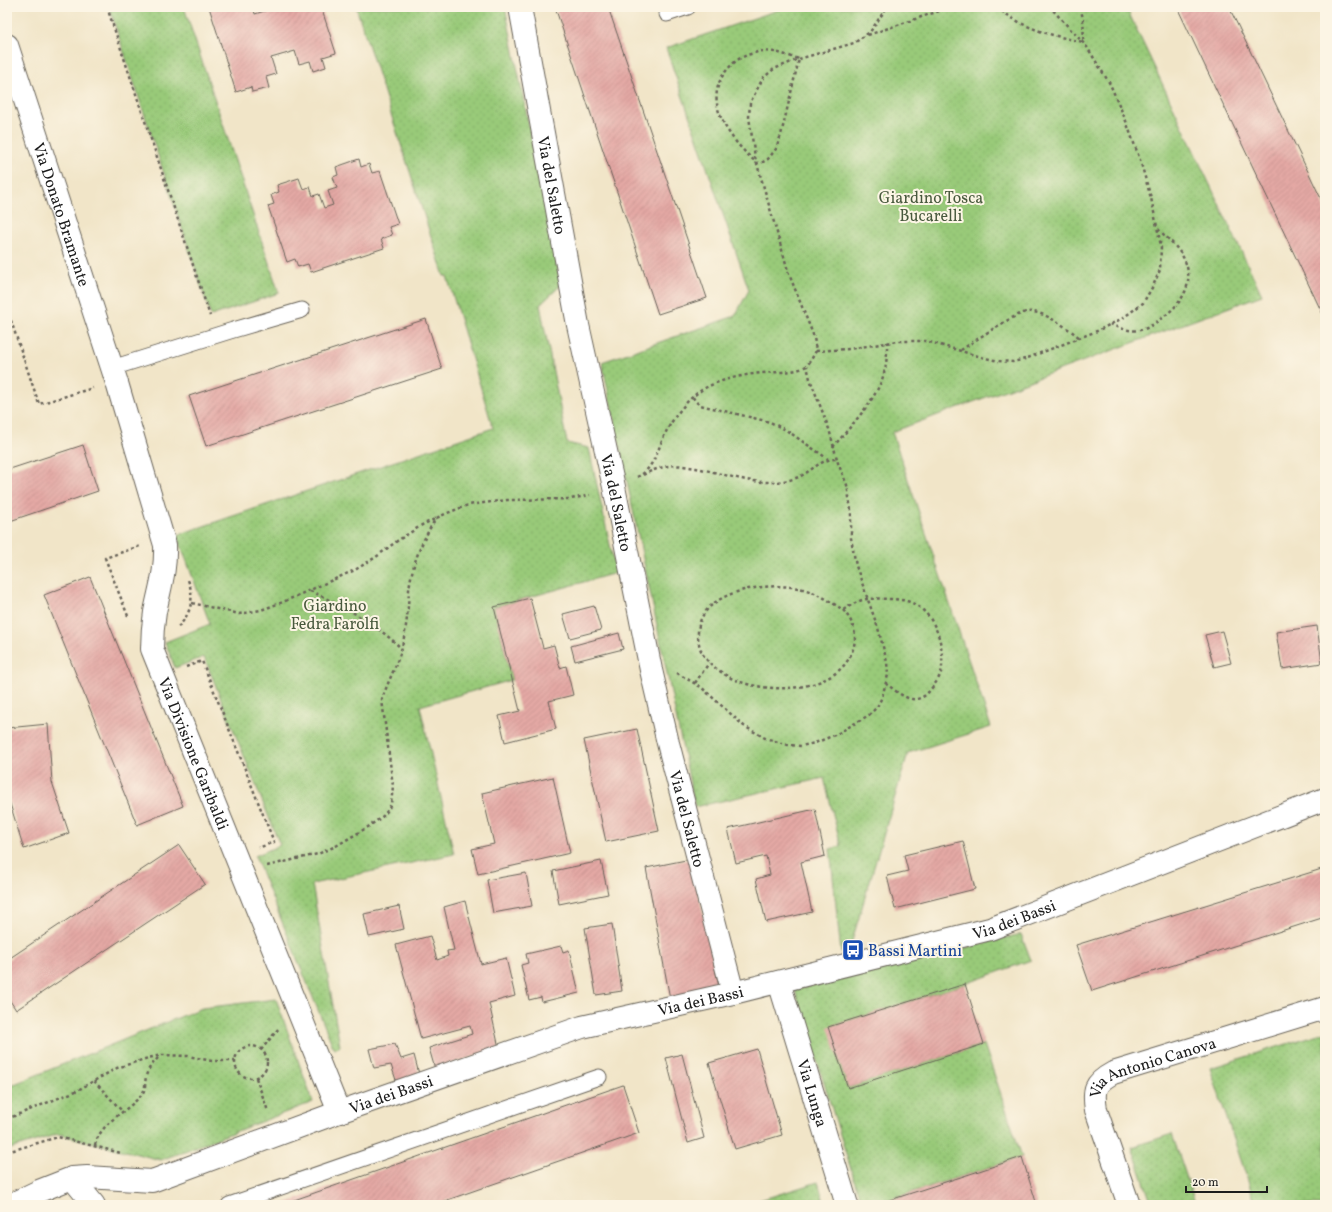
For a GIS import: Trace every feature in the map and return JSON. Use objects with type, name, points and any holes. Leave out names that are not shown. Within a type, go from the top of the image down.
[{"type":"street","name":"Via del Saletto","points":[[520,7],[578,325],[614,487],[651,670],[668,744],[733,993]]},
{"type":"street","name":"Via Donato Bramante","points":[[7,45],[114,376]]},
{"type":"street","name":"Via Divisione Garibaldi","points":[[114,376],[165,545],[166,560],[152,629],[152,648],[339,1112]]},
{"type":"street","name":"Via dei Bassi","points":[[10,1205],[39,1191],[72,1178],[87,1177],[152,1181],[339,1112],[582,1027],[779,982],[990,929],[1325,799]]},
{"type":"street","name":"Via Lunga","points":[[779,982],[846,1205]]},
{"type":"street","name":"Via Antonio Canova","points":[[1129,1205],[1096,1110],[1094,1098],[1095,1088],[1102,1079],[1113,1073],[1325,1008]]},
{"type":"street","points":[[72,1178],[94,1205]]},
{"type":"lane","points":[[666,14],[688,7]]},
{"type":"lane","points":[[114,376],[217,335],[302,310]]},
{"type":"lane","points":[[229,1205],[599,1077]]},
{"type":"path","points":[[106,7],[217,335]]},
{"type":"path","points":[[866,35],[876,26],[887,7]]},
{"type":"path","points":[[640,476],[652,464],[666,433],[676,417],[697,393],[708,386],[726,380],[759,374],[799,370],[807,366],[816,351],[814,337],[789,274],[755,157],[749,117],[750,103],[763,78],[774,69],[799,59],[848,45],[866,35],[951,7]]},
{"type":"path","points":[[997,7],[1017,21],[1033,29],[1050,35],[1083,42]]},
{"type":"path","points":[[816,351],[849,349],[898,341],[926,341],[985,358],[1013,362],[1025,359],[1080,338],[1123,318],[1143,302],[1153,286],[1160,270],[1161,246],[1151,198],[1140,160],[1126,120],[1110,84],[1087,46],[1050,7]]},
{"type":"path","points":[[1080,7],[1084,29],[1083,42]]},
{"type":"path","points":[[757,163],[736,143],[723,122],[718,110],[716,94],[720,78],[731,65],[744,56],[760,51],[776,52],[799,59]]},
{"type":"path","points":[[757,163],[768,159],[776,149],[781,135],[799,59]]},
{"type":"path","points":[[1110,324],[1118,328],[1128,330],[1140,330],[1152,326],[1178,305],[1185,294],[1188,281],[1187,266],[1182,254],[1157,228]]},
{"type":"path","points":[[961,350],[1016,316],[1028,312],[1040,314],[1070,330],[1080,338]]},
{"type":"path","points":[[833,446],[863,411],[880,386],[887,358],[887,342]]},
{"type":"path","points":[[651,670],[663,670],[678,673],[701,687],[744,726],[765,738],[788,745],[801,746],[815,744],[869,715],[877,707],[886,684],[888,675],[887,662],[878,628],[856,566],[851,538],[851,510],[847,485],[837,459],[829,429],[810,379],[807,366]]},
{"type":"path","points":[[693,397],[700,405],[770,422],[786,430],[828,459]]},
{"type":"path","points":[[635,478],[670,465],[686,466],[754,482],[774,482],[790,480],[802,475],[828,459],[837,459]]},
{"type":"path","points":[[192,603],[239,614],[261,610],[354,570],[376,557],[422,525],[468,505],[507,500],[571,499],[595,493]]},
{"type":"path","points":[[264,867],[318,854],[336,846],[368,827],[383,816],[391,804],[393,786],[382,700],[402,649],[407,621],[409,589],[416,556],[422,542],[436,518]]},
{"type":"path","points":[[175,630],[180,626],[187,615],[192,603],[191,587],[188,580]]},
{"type":"path","points":[[774,586],[795,588],[819,594],[843,610],[850,618],[854,630],[855,643],[851,656],[844,667],[832,676],[803,686],[771,689],[753,686],[724,674],[709,663],[699,646],[698,629],[702,617],[710,606],[733,594],[756,588],[774,586]]},
{"type":"path","points":[[309,590],[361,616],[381,630],[402,649]]},
{"type":"path","points":[[843,610],[867,598],[894,599],[908,601],[922,609],[932,621],[939,635],[942,651],[942,667],[938,681],[928,694],[918,699],[910,699],[903,696],[886,684]]},
{"type":"path","points":[[182,669],[202,661],[274,842],[256,849]]},
{"type":"path","points":[[695,683],[709,663]]},
{"type":"path","points":[[261,1050],[283,1022]]},
{"type":"path","points":[[253,1046],[261,1050],[266,1056],[267,1061],[265,1071],[256,1078],[246,1078],[241,1075],[235,1062],[239,1052],[247,1047],[253,1046]]},
{"type":"path","points":[[7,1118],[76,1092],[123,1066],[148,1058],[160,1056],[188,1056],[235,1062]]},
{"type":"path","points":[[95,1146],[96,1140],[101,1133],[143,1094],[146,1086],[147,1073],[160,1056]]},
{"type":"path","points":[[256,1078],[268,1114]]},
{"type":"path","points":[[94,1081],[122,1112]]},
{"type":"path","points":[[7,1152],[58,1137],[124,1153]]},
{"type":"green space","points":[[109,7],[184,7],[279,293],[211,316]]},
{"type":"green space","name":"Giardino Fedra Farolfi","points":[[356,7],[505,7],[561,285],[540,305],[567,443],[589,448],[616,573],[494,607],[512,680],[420,706],[454,854],[312,884],[340,1046],[334,1049],[255,856],[280,845],[204,657],[175,668],[165,642],[210,624],[177,535],[493,428],[447,276],[444,276]]},
{"type":"green space","name":"Giardino Tosca Bucarelli","points":[[787,7],[1126,7],[1262,295],[892,432],[991,727],[908,753],[849,951],[841,953],[830,849],[841,846],[824,778],[695,807],[602,362],[735,316],[749,290],[666,48]]},
{"type":"green space","points":[[1021,934],[1031,960],[965,984],[829,1027],[848,1088],[984,1044],[1022,1157],[884,1201],[885,1205],[862,1205],[795,990]]},
{"type":"green space","points":[[276,999],[313,1102],[161,1160],[58,1134],[7,1150],[7,1087],[202,1008]]},
{"type":"green space","points":[[1325,1032],[1325,1205],[1256,1205],[1210,1068]]},
{"type":"green space","points":[[1172,1134],[1196,1205],[1152,1205],[1132,1147]]},
{"type":"green space","points":[[818,1182],[825,1205],[744,1205]]},
{"type":"building","points":[[209,7],[253,7],[255,14],[277,7],[321,7],[336,53],[323,57],[326,67],[313,71],[310,61],[299,64],[295,51],[271,58],[276,74],[266,77],[269,88],[252,92],[251,87],[236,92]]},
{"type":"building","points":[[555,7],[608,7],[707,298],[658,314]]},
{"type":"building","points":[[1177,7],[1229,7],[1325,207],[1325,319]]},
{"type":"building","points":[[359,159],[361,167],[369,164],[372,173],[380,171],[398,224],[389,227],[392,235],[381,239],[384,248],[311,272],[308,264],[298,267],[295,259],[287,262],[268,206],[274,204],[271,195],[279,192],[277,185],[299,178],[303,189],[310,187],[313,196],[319,194],[324,208],[333,205],[328,191],[337,188],[333,177],[338,175],[336,167]]},
{"type":"building","points":[[426,319],[442,369],[206,446],[189,396]]},
{"type":"building","points":[[83,445],[98,491],[7,522],[7,470]]},
{"type":"building","points":[[90,577],[183,806],[137,825],[44,595]]},
{"type":"building","points":[[530,598],[543,648],[554,645],[560,668],[566,666],[573,695],[549,701],[556,729],[505,742],[499,716],[520,711],[494,607]]},
{"type":"building","points":[[594,606],[601,630],[570,638],[563,614]]},
{"type":"building","points":[[1317,626],[1322,663],[1282,669],[1276,632]]},
{"type":"building","points":[[1222,631],[1231,663],[1214,667],[1205,635]]},
{"type":"building","points":[[619,633],[623,649],[575,661],[571,646]]},
{"type":"building","points":[[48,724],[52,782],[69,833],[24,849],[7,794],[7,728]]},
{"type":"building","points":[[637,729],[659,831],[606,842],[584,740]]},
{"type":"building","points":[[553,777],[570,853],[478,874],[472,849],[494,844],[482,793]]},
{"type":"building","points":[[815,809],[825,856],[801,862],[812,912],[766,922],[756,879],[770,875],[766,856],[736,863],[728,829]]},
{"type":"building","points":[[963,841],[975,889],[895,909],[887,876],[908,871],[904,855]]},
{"type":"building","points":[[179,845],[205,884],[16,1010],[7,996],[7,960]]},
{"type":"building","points":[[691,859],[719,987],[670,999],[646,868]]},
{"type":"building","points":[[601,861],[608,894],[559,904],[553,871]]},
{"type":"building","points":[[1325,868],[1325,917],[1092,991],[1076,945]]},
{"type":"building","points":[[526,873],[532,906],[493,913],[487,880]]},
{"type":"building","points":[[465,901],[481,964],[506,958],[515,996],[489,1003],[499,1048],[435,1069],[429,1048],[472,1034],[470,1026],[421,1039],[396,945],[430,936],[437,960],[448,956],[447,951],[454,950],[444,907]]},
{"type":"building","points":[[399,906],[404,929],[369,937],[364,914]]},
{"type":"building","points":[[612,924],[622,991],[596,995],[585,928]]},
{"type":"building","points":[[561,946],[563,952],[569,950],[579,993],[542,1002],[541,997],[529,1000],[521,965],[528,963],[526,954]]},
{"type":"building","points":[[965,984],[984,1044],[848,1088],[828,1027]]},
{"type":"building","points":[[395,1044],[401,1059],[414,1055],[419,1074],[397,1083],[391,1065],[374,1068],[369,1049]]},
{"type":"building","points":[[757,1049],[782,1135],[735,1149],[709,1063]]},
{"type":"building","points":[[682,1054],[704,1138],[688,1143],[666,1058]]},
{"type":"building","points":[[623,1085],[639,1133],[433,1205],[280,1205]]},
{"type":"building","points":[[1022,1157],[1037,1205],[885,1205],[884,1202]]},
{"type":"place","name":"Bassi Martini","points":[[853,950]]}]
